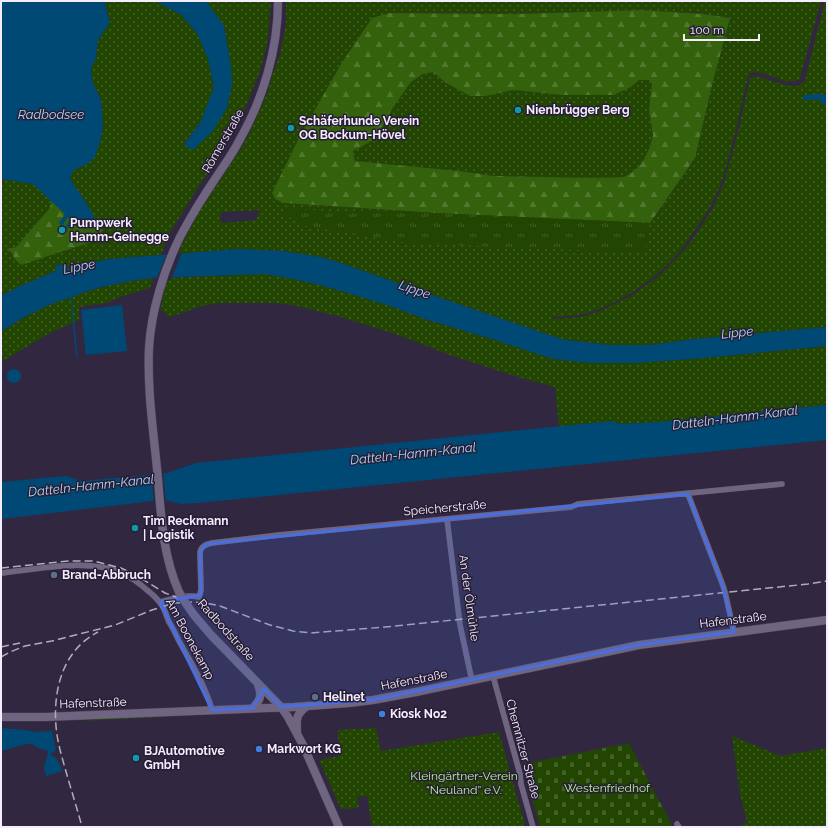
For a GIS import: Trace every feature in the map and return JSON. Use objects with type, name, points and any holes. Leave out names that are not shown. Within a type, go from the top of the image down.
[{"type":"main road","name":"Römerstraße","points":[[161,285],[173,252],[181,236],[199,203],[239,142],[263,90],[274,44],[278,1]]},
{"type":"main road","name":"Radbodstraße","points":[[161,285],[149,347],[150,394],[160,506],[166,552],[170,569],[179,592],[194,615],[211,635],[281,707],[297,733],[339,827]]},
{"type":"main road","name":"Hafenstraße","points":[[1,717],[39,717],[349,703],[373,700],[472,681],[639,645],[827,620]]},
{"type":"main road","points":[[253,708],[259,701],[260,697],[257,682]]},
{"type":"main road","points":[[297,733],[296,718],[307,706]]},
{"type":"street","name":"Speicherstraße","points":[[160,602],[199,596],[201,590],[200,549],[206,544],[279,535],[782,484]]},
{"type":"street","points":[[688,494],[722,583],[734,632]]},
{"type":"street","name":"An der Ölmühle","points":[[447,518],[459,619],[472,681]]},
{"type":"street","name":"Am Boonekamp","points":[[1,573],[78,565],[120,572],[132,578],[160,602],[200,681],[212,710]]},
{"type":"street","name":"Chemnitzer Straße","points":[[493,676],[533,827]]},
{"type":"highlighted area","points":[[688,494],[722,583],[734,632],[639,645],[373,700],[281,707],[264,689],[253,708],[212,710],[160,602],[201,595],[200,552],[206,544]]},
{"type":"green space","points":[[108,1],[155,1],[180,14],[197,33],[208,59],[214,88],[201,121],[184,144],[193,150],[231,66],[224,26],[206,1],[271,1],[268,39],[260,71],[244,111],[224,149],[169,234],[161,255],[109,259],[64,269],[63,264],[56,271],[20,286],[1,296],[1,179],[33,184],[52,201],[49,209],[16,247],[6,249],[12,253],[14,258],[51,255],[102,239],[87,204],[70,177],[74,170],[87,164],[94,157],[100,142],[103,127],[101,100],[92,81],[91,69],[96,58],[98,40],[110,22],[105,4]]},
{"type":"green space","points":[[286,1],[821,1],[800,78],[789,82],[762,73],[750,73],[736,131],[719,189],[706,214],[680,251],[663,269],[643,285],[611,304],[588,313],[552,317],[551,319],[581,317],[600,311],[631,296],[659,276],[682,252],[692,240],[713,208],[723,185],[734,148],[750,78],[756,76],[790,86],[798,86],[805,81],[825,1],[827,1],[827,327],[694,339],[651,345],[609,345],[565,340],[320,257],[283,251],[239,249],[177,254],[200,210],[242,147],[252,128],[268,91],[280,55],[286,24]],"holes":[[[641,10],[703,14],[730,18],[712,85],[695,158],[650,223],[437,213],[284,203],[288,160],[300,136],[341,64],[364,30],[389,13],[518,14]],[[260,210],[256,220],[222,223],[220,220],[221,212]]]},
{"type":"green space","points":[[641,10],[703,14],[730,18],[712,85],[695,158],[650,223],[437,213],[284,203],[275,199],[272,193],[300,136],[341,64],[372,18],[389,13],[518,14]],"holes":[[[433,72],[446,83],[470,96],[486,96],[513,90],[563,95],[614,95],[631,87],[639,80],[649,80],[652,84],[649,109],[653,135],[650,147],[642,163],[630,174],[623,177],[596,178],[494,176],[460,171],[355,161],[353,151],[379,137],[383,125],[394,106],[411,82],[423,74]]]},
{"type":"green space","points":[[433,72],[446,83],[470,96],[486,96],[513,90],[563,95],[631,87],[639,80],[649,80],[652,84],[649,109],[653,135],[650,147],[642,163],[630,174],[623,177],[596,178],[494,176],[460,171],[355,161],[353,151],[379,137],[383,125],[394,106],[411,82],[423,74]]},
{"type":"green space","points":[[52,201],[66,214],[59,224],[68,217],[70,219],[67,229],[72,223],[78,227],[95,225],[97,222],[102,231],[102,239],[21,265],[14,258],[12,253],[6,249],[16,247],[49,209]]},
{"type":"green space","points":[[286,208],[339,212],[367,210],[650,223],[645,253],[407,243],[300,225],[300,219],[285,217]]},
{"type":"green space","points":[[265,274],[316,284],[348,293],[553,359],[590,363],[636,363],[827,346],[827,405],[659,422],[620,424],[612,421],[559,427],[555,387],[518,377],[450,355],[398,335],[337,316],[297,306],[274,303],[221,303],[201,306],[169,317],[161,309],[164,290],[168,278]]},
{"type":"green space","points":[[153,278],[150,288],[106,303],[79,307],[79,320],[48,334],[1,362],[1,332],[31,314],[61,300],[87,291],[126,282]]},
{"type":"green space","points":[[164,717],[85,721],[86,719]]},
{"type":"green space","name":"Kleingärtner-Verein “Neuland” e.V.","points":[[376,728],[381,751],[499,732],[525,825],[519,827],[372,827],[367,796],[357,797],[359,808],[341,809],[319,760],[339,756],[338,730]]},
{"type":"green space","points":[[732,736],[781,756],[827,748],[827,827],[738,827],[747,822],[740,795]]},
{"type":"green space","name":"Westenfriedhof","points":[[629,743],[673,827],[540,827],[523,764]]},
{"type":"water","name":"Radbodsee","points":[[1,1],[108,1],[105,4],[110,22],[98,40],[96,58],[91,69],[92,81],[101,100],[103,127],[100,142],[95,157],[87,164],[74,170],[70,177],[97,222],[95,225],[83,227],[72,223],[67,229],[65,227],[70,220],[68,217],[62,226],[59,223],[65,214],[33,184],[1,179]]},
{"type":"water","points":[[155,1],[206,1],[224,26],[231,66],[232,85],[227,108],[212,132],[193,150],[184,145],[201,121],[214,87],[208,59],[197,33],[180,14]]},
{"type":"water","points":[[804,95],[827,95],[827,103],[823,105],[820,100],[803,100]]},
{"type":"water","name":"Lippe","points":[[239,249],[283,251],[335,261],[565,340],[609,345],[651,345],[694,339],[827,327],[827,346],[636,363],[590,363],[553,359],[348,293],[316,284],[265,274],[153,278],[97,288],[49,305],[24,317],[1,332],[1,296],[20,286],[56,271],[55,266],[62,264],[65,269],[109,259]]},
{"type":"water","points":[[122,305],[127,351],[86,355],[81,310]]},
{"type":"water","points":[[14,369],[19,371],[21,376],[19,381],[14,383],[9,381],[7,376],[9,371]]},
{"type":"water","name":"Datteln-Hamm-Kanal","points":[[827,405],[827,440],[198,503],[181,504],[157,498],[153,501],[1,519],[1,482],[66,476],[83,481],[167,473],[196,463],[612,421],[620,424],[659,422]]},
{"type":"water","points":[[1,728],[37,732],[52,731],[56,751],[52,752],[51,755],[56,758],[63,771],[47,777],[44,766],[48,751],[32,744],[26,744],[1,751]]},
{"type":"pier","points":[[182,252],[171,280],[156,280],[167,253]]},
{"type":"pier","points":[[163,471],[166,502],[157,500],[154,503],[151,473]]},
{"type":"waterway","points":[[70,295],[72,305]]},
{"type":"waterway","points":[[72,309],[77,357]]},
{"type":"railway","points":[[1,568],[68,561],[94,561],[121,568],[134,574],[165,593],[179,598],[188,599]]},
{"type":"railway","points":[[1,657],[25,646],[52,641],[115,625],[174,603],[194,602],[220,606],[270,625],[293,631],[311,633],[385,627],[827,581]]},
{"type":"railway","points":[[81,823],[58,742],[56,726],[56,698],[63,672],[69,660],[76,649],[98,632]]},
{"type":"railway","points":[[1,647],[20,643]]},
{"type":"place","name":"Nienbrügger Berg","points":[[518,110]]},
{"type":"place","name":"Schäferhunde Verein OG Bockum-Hövel","points":[[291,128]]},
{"type":"place","name":"Pumpwerk Hamm-Geinegge","points":[[62,230]]},
{"type":"place","name":"Tim Reckmann | Logistik","points":[[135,528]]},
{"type":"place","name":"Brand-Abbruch","points":[[54,575]]},
{"type":"place","name":"Helinet","points":[[315,697]]},
{"type":"place","name":"Kiosk No2","points":[[382,714]]},
{"type":"place","name":"Markwort KG","points":[[259,749]]},
{"type":"place","name":"BJAutomotive GmbH","points":[[136,758]]}]
